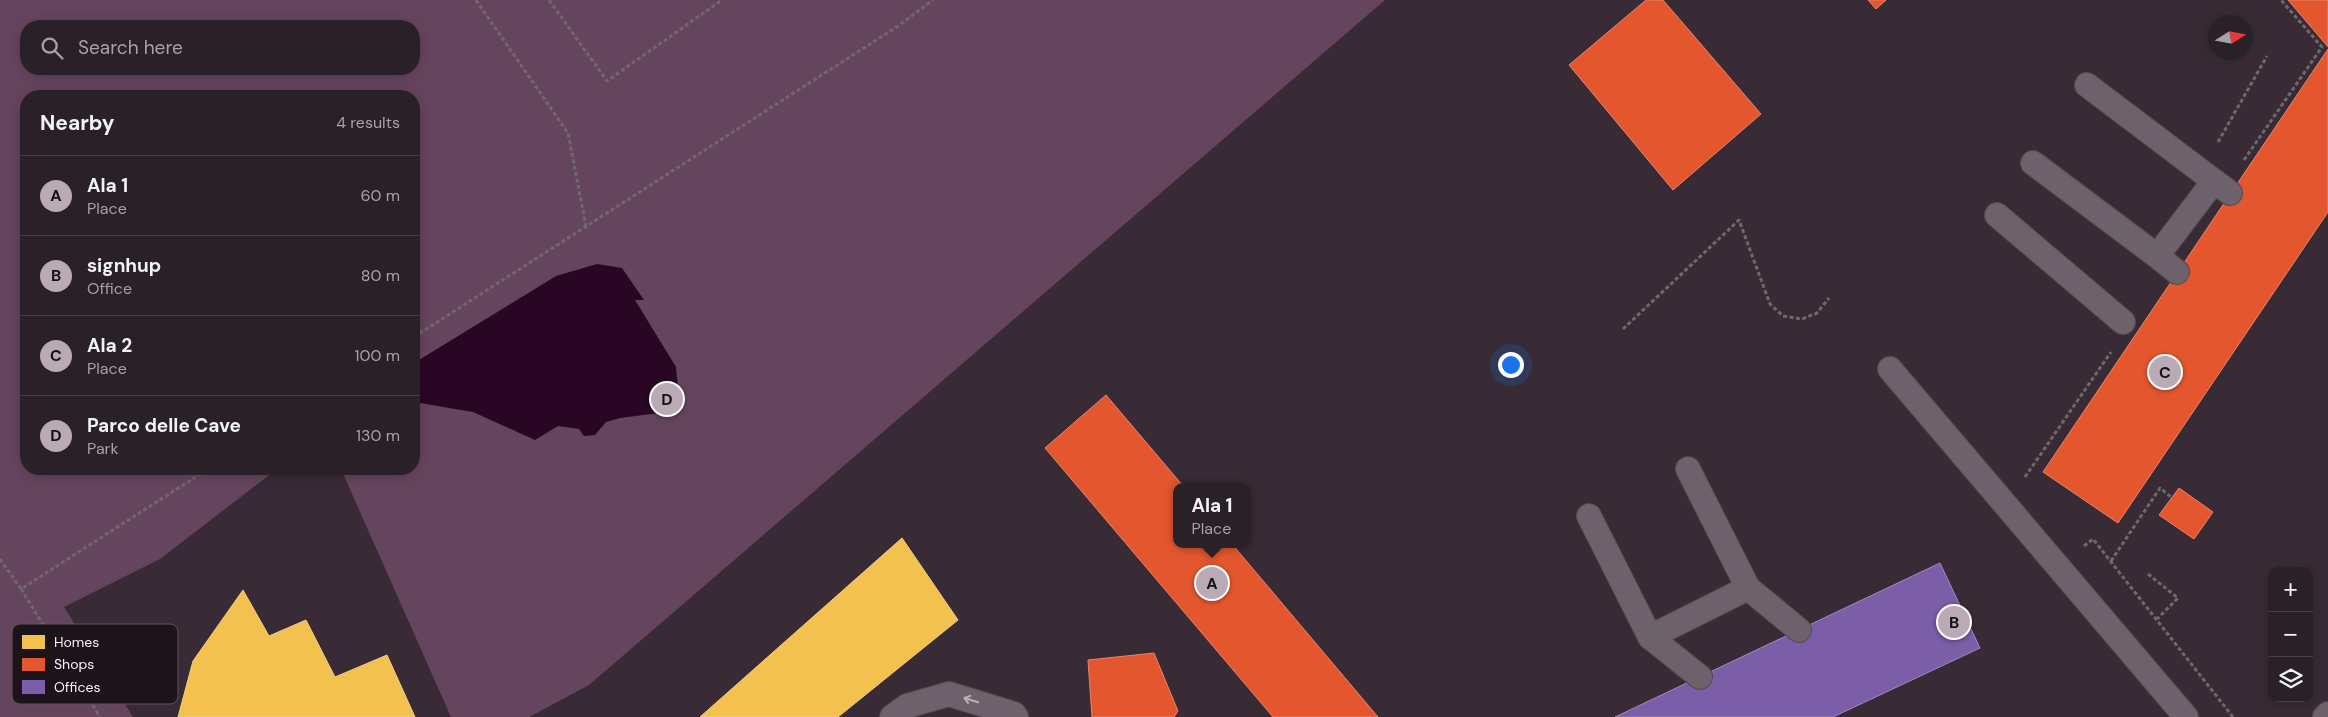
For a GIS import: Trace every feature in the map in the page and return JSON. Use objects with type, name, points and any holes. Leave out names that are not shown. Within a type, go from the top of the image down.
[{"type":"lane","points":[[2087,85],[2218,183],[2157,256]]},
{"type":"lane","points":[[2033,164],[2177,272]]},
{"type":"lane","points":[[1997,215],[2123,322]]},
{"type":"lane","points":[[1890,369],[2186,717]]},
{"type":"lane","points":[[1688,469],[1748,588],[1799,630]]},
{"type":"lane","points":[[1589,516],[1650,637],[1700,677]]},
{"type":"lane","points":[[1650,637],[1748,588]]},
{"type":"lane","points":[[892,717],[907,706],[949,694],[1014,714],[1016,717]]},
{"type":"lane","points":[[2324,717],[2328,714]]},
{"type":"path","points":[[476,0],[568,133],[586,227]]},
{"type":"path","points":[[549,0],[607,81],[722,0]]},
{"type":"path","points":[[420,333],[898,26],[933,0]]},
{"type":"path","points":[[2218,183],[2322,47],[2281,0]]},
{"type":"path","points":[[2218,183],[2267,56]]},
{"type":"path","points":[[1623,329],[1740,220],[1770,304],[1783,316],[1802,319],[1817,313],[1829,298]]},
{"type":"path","points":[[2025,478],[2114,348]]},
{"type":"path","points":[[21,589],[199,475]]},
{"type":"path","points":[[2111,561],[2160,488],[2171,498]]},
{"type":"path","points":[[2080,549],[2093,539],[2233,717]]},
{"type":"path","points":[[0,558],[43,624]]},
{"type":"path","points":[[2148,574],[2178,598],[2157,619]]},
{"type":"path","points":[[92,704],[100,717]]},
{"type":"shaded area","points":[[0,0],[1385,0],[589,685],[529,717],[451,717],[344,475],[420,475],[420,90],[20,90],[20,475],[269,475],[160,559],[64,607],[75,624],[12,624],[12,704],[125,704],[133,717],[0,717]]},
{"type":"shaded area","points":[[597,264],[622,268],[644,300],[635,300],[676,367],[679,397],[667,412],[620,418],[606,422],[595,435],[584,436],[579,429],[558,426],[535,440],[473,412],[420,403],[420,359],[556,276]]},
{"type":"building: Homes","points":[[902,538],[958,620],[838,717],[700,717]]},
{"type":"building: Homes","points":[[243,590],[269,636],[306,620],[335,677],[387,655],[415,717],[178,717],[193,661]]},
{"type":"building: Shops","points":[[1646,0],[1663,0],[1761,114],[1673,190],[1569,65]]},
{"type":"building: Shops","points":[[1868,0],[1886,0],[1876,9]]},
{"type":"building: Shops","points":[[2288,0],[2328,0],[2328,47]]},
{"type":"building: Shops","points":[[2328,49],[2328,212],[2118,523],[2043,472]]},
{"type":"building: Shops","points":[[1106,395],[1181,483],[1173,483],[1173,548],[1235,548],[1378,717],[1273,717],[1045,448]]},
{"type":"building: Shops","points":[[2179,488],[2213,512],[2194,539],[2159,515]]},
{"type":"building: Shops","points":[[1154,653],[1178,711],[1174,717],[1092,717],[1088,660]]},
{"type":"building: Offices","points":[[1940,563],[1980,648],[1833,717],[1615,717]]},
{"type":"place","name":"Ala 2","points":[[2165,372]]},
{"type":"place","name":"Parco delle Cave","points":[[667,399]]},
{"type":"place","name":"Ala 1","points":[[1212,583]]},
{"type":"place","name":"signhup","points":[[1954,622]]}]
